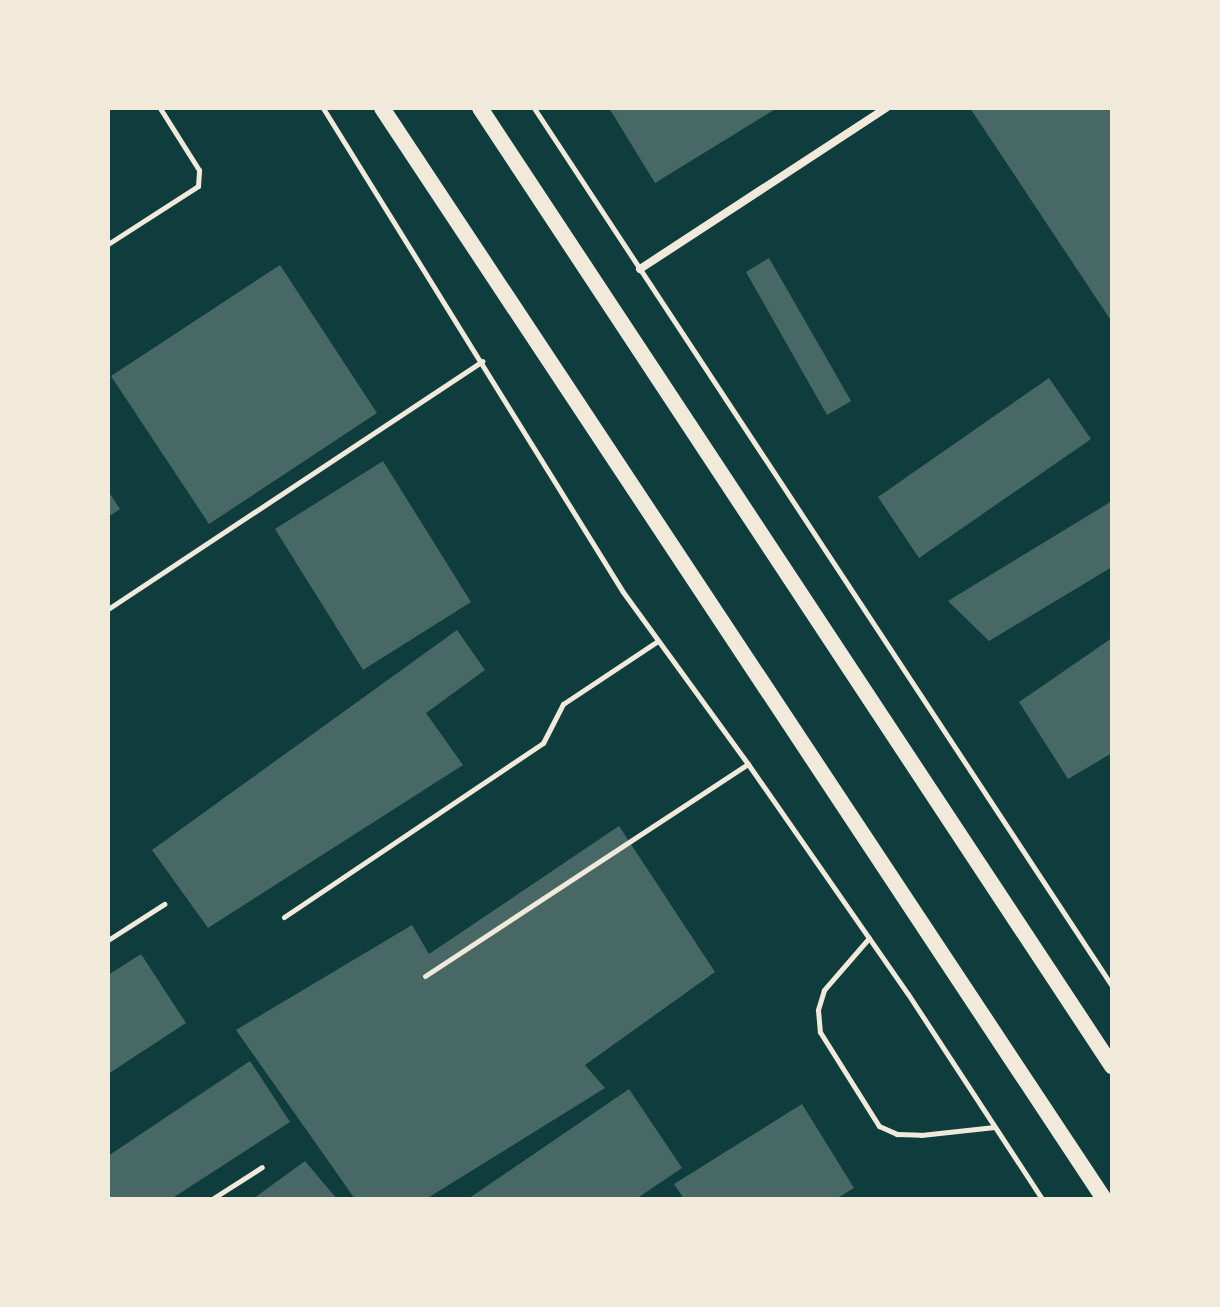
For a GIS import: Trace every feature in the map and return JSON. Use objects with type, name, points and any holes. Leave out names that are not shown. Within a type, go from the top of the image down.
[{"type":"main road","points":[[382,108],[1104,1199]]},
{"type":"main road","points":[[480,108],[1112,1066]]},
{"type":"street","points":[[640,269],[886,108]]},
{"type":"lane","points":[[108,244],[198,186],[199,170],[160,108]]},
{"type":"lane","points":[[323,108],[623,592],[869,938],[1042,1199]]},
{"type":"lane","points":[[534,108],[1112,986]]},
{"type":"lane","points":[[108,609],[482,361]]},
{"type":"lane","points":[[284,917],[543,743],[563,704],[658,641]]},
{"type":"lane","points":[[425,976],[748,764]]},
{"type":"lane","points":[[108,940],[164,904]]},
{"type":"lane","points":[[869,938],[824,990],[818,1010],[820,1032],[879,1126],[897,1134],[921,1135],[995,1127]]},
{"type":"lane","points":[[212,1199],[262,1167]]},
{"type":"building","points":[[609,108],[777,108],[655,183]]},
{"type":"building","points":[[970,108],[1112,108],[1112,322]]},
{"type":"building","points":[[769,258],[851,401],[827,415],[746,272]]},
{"type":"building","points":[[280,265],[377,413],[209,524],[111,376]]},
{"type":"building","points":[[1049,378],[1091,439],[919,558],[878,497]]},
{"type":"building","points":[[383,461],[471,602],[363,670],[275,529]]},
{"type":"building","points":[[108,491],[120,509],[108,517]]},
{"type":"building","points":[[1112,501],[1112,567],[989,641],[948,601]]},
{"type":"building","points":[[457,630],[485,670],[426,713],[463,765],[208,928],[152,850]]},
{"type":"building","points":[[1112,638],[1112,753],[1068,779],[1019,702]]},
{"type":"building","points":[[619,826],[715,972],[585,1065],[605,1088],[426,1199],[355,1199],[236,1030],[412,925],[429,954]]},
{"type":"building","points":[[141,954],[186,1023],[108,1074],[108,975]]},
{"type":"building","points":[[250,1061],[290,1122],[171,1199],[108,1199],[108,1156]]},
{"type":"building","points":[[629,1089],[682,1168],[636,1199],[468,1199]]},
{"type":"building","points":[[802,1104],[854,1188],[836,1199],[684,1199],[674,1184]]},
{"type":"building","points":[[305,1161],[337,1199],[253,1199]]}]
